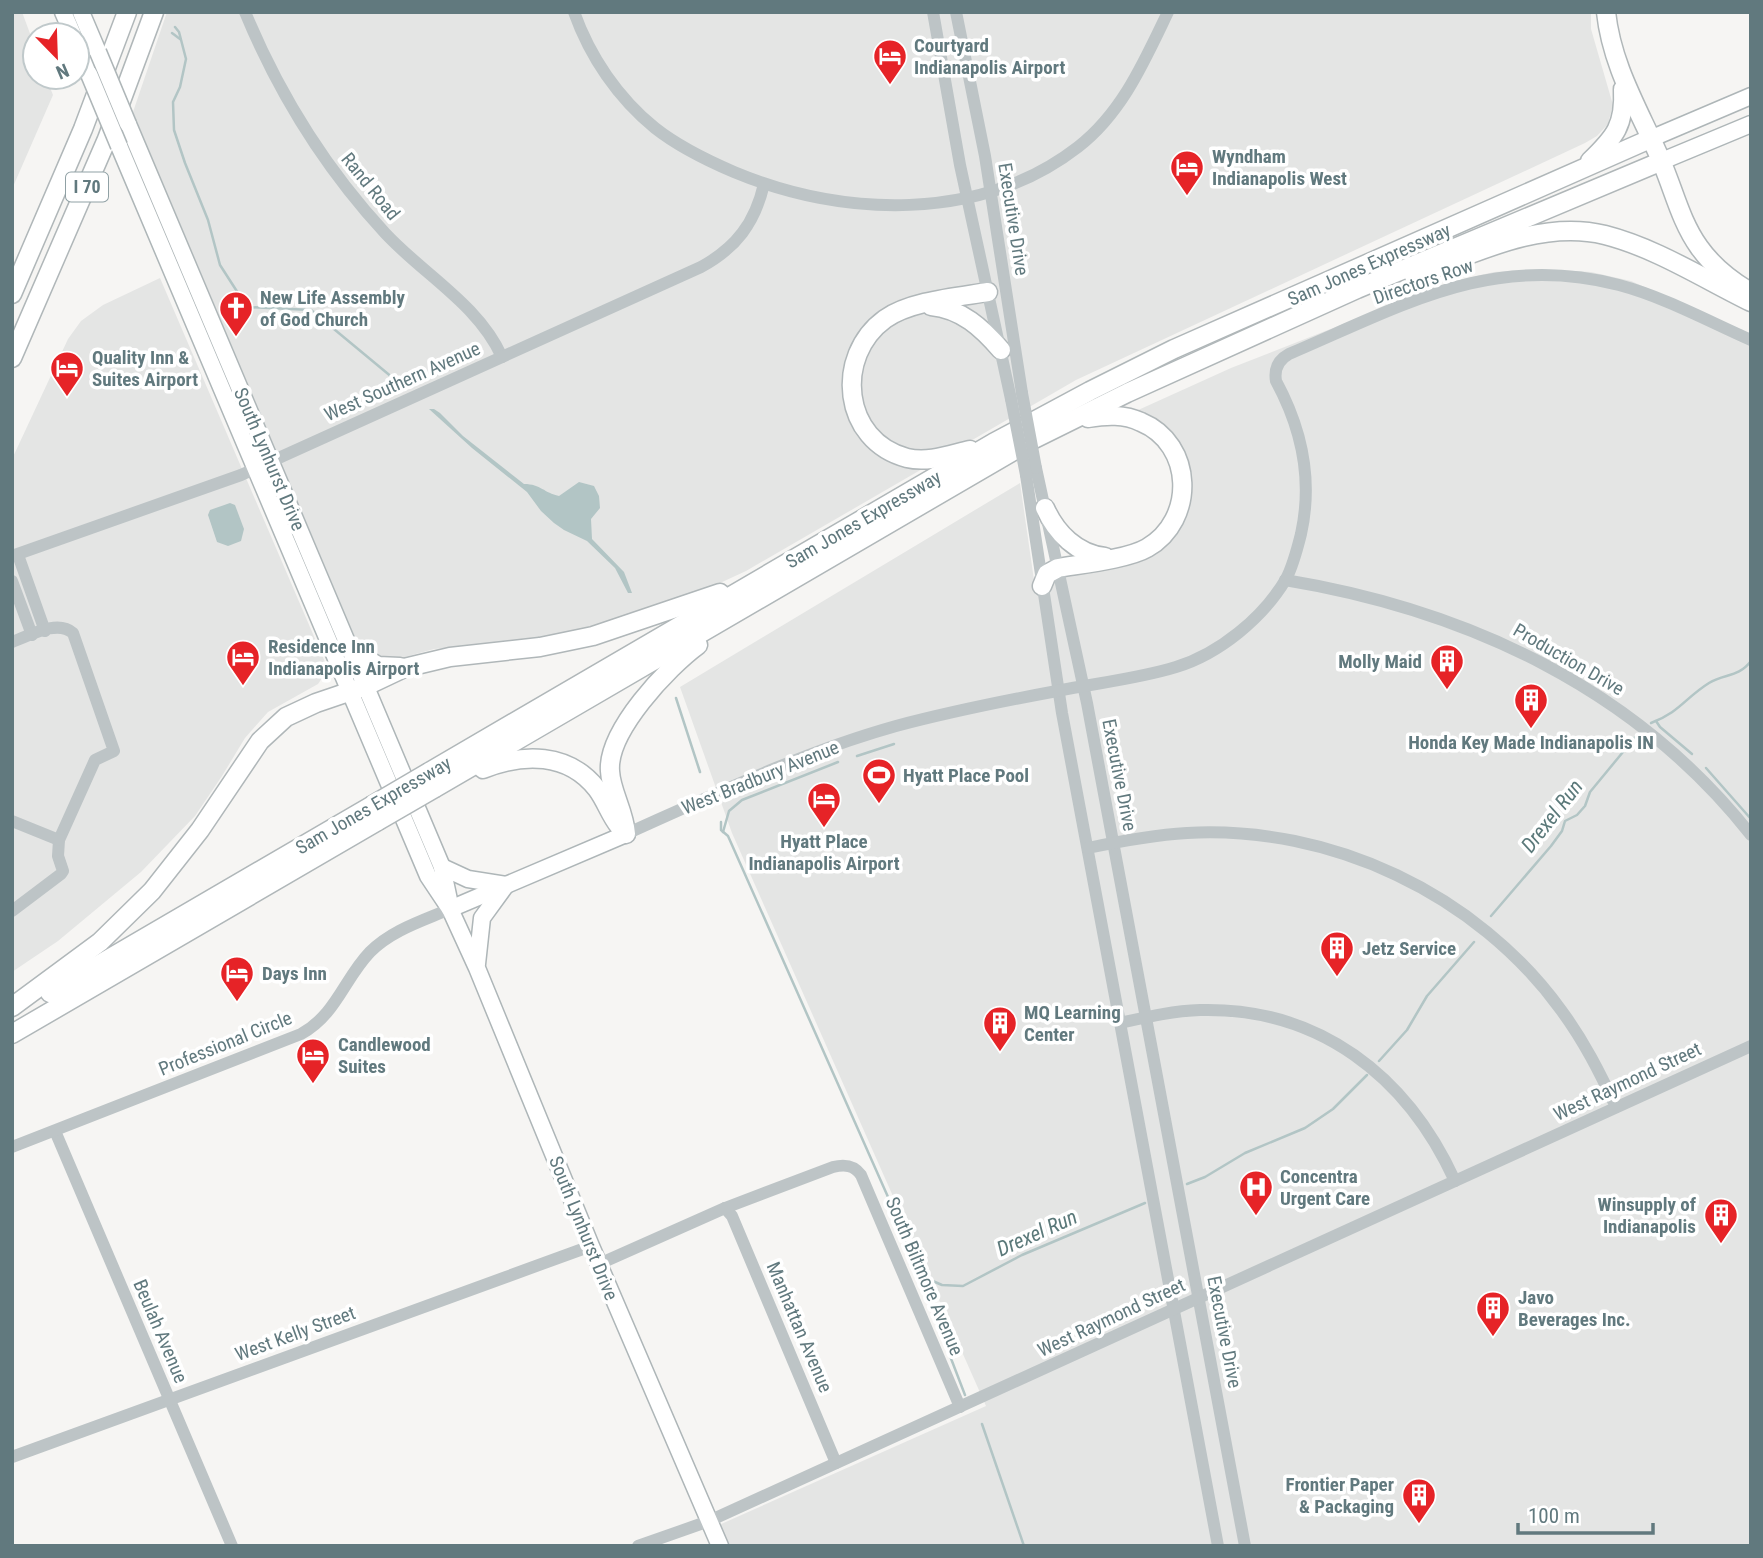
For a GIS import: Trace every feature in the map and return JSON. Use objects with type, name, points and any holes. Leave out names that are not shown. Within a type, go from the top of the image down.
[{"type":"highway","name":"I 70","points":[[12,294],[83,130],[127,12]]},
{"type":"highway","name":"I 70","points":[[12,358],[107,139],[154,12]]},
{"type":"highway","points":[[1605,12],[1622,78],[1662,161],[1689,231],[1700,249],[1733,281],[1751,292]]},
{"type":"highway","points":[[1582,170],[1606,146],[1618,128],[1623,115],[1622,78]]},
{"type":"highway","name":"Sam Jones Expressway","points":[[12,1035],[770,574],[993,443],[1174,349],[1650,139]]},
{"type":"highway","name":"Sam Jones Expressway","points":[[432,780],[758,600],[1034,439],[1240,341],[1486,233],[1662,161]]},
{"type":"highway","points":[[1240,341],[1494,246],[1557,232],[1603,235],[1635,245],[1751,302]]},
{"type":"highway","points":[[988,292],[917,306],[886,318],[868,336],[857,353],[851,384],[854,405],[860,420],[873,437],[888,449],[916,460],[942,458],[993,443]]},
{"type":"highway","points":[[917,306],[940,307],[963,316],[984,330],[1001,350]]},
{"type":"highway","points":[[1042,586],[1047,574],[1058,568],[1146,549],[1165,534],[1182,498],[1181,469],[1173,450],[1166,440],[1143,423],[1115,415],[1074,419]]},
{"type":"highway","points":[[1045,508],[1054,526],[1070,542],[1093,554],[1112,557]]},
{"type":"highway","points":[[12,1007],[100,942],[152,891],[185,851],[253,750],[273,727],[286,718],[404,667],[442,658],[540,647],[593,636],[661,615],[770,574]]},
{"type":"highway","points":[[626,834],[625,816],[610,772],[615,744],[641,703],[673,666],[758,600]]},
{"type":"highway","points":[[351,650],[378,666],[404,667]]},
{"type":"highway","points":[[432,780],[506,761],[531,757],[548,759],[567,766],[594,785],[613,819],[626,834]]},
{"type":"highway","name":"Sam Jones Expressway","points":[[12,1015],[374,814]]},
{"type":"main road","name":"South Lynhurst Drive","points":[[81,12],[263,465],[358,689],[442,867],[450,909]]},
{"type":"main road","name":"South Lynhurst Drive","points":[[91,79],[263,465],[351,650],[358,689],[428,876],[450,909],[477,968],[591,1246],[719,1546]]},
{"type":"main road","name":"Sam Jones Expressway","points":[[1650,139],[1751,96]]},
{"type":"main road","name":"Sam Jones Expressway","points":[[1662,161],[1751,124]]},
{"type":"main road","name":"West Bradbury Avenue","points":[[450,909],[626,834]]},
{"type":"main road","points":[[442,867],[468,879],[506,885],[482,918],[477,968]]},
{"type":"street","name":"Rand Road","points":[[244,12],[278,84],[335,174],[391,240],[477,317],[493,337],[502,357]]},
{"type":"street","points":[[574,12],[599,64],[620,93],[664,135],[690,151],[764,184],[819,198],[868,205],[909,205],[979,194],[1049,166],[1080,146],[1098,129],[1132,84],[1168,12]]},
{"type":"street","name":"Executive Drive","points":[[933,12],[979,194],[1005,284],[1017,396],[1031,471],[1042,586],[1058,691],[1218,1546]]},
{"type":"street","name":"Executive Drive","points":[[956,12],[979,194],[988,292],[1001,350],[1017,396]]},
{"type":"street","name":"West Southern Avenue","points":[[15,555],[191,494],[263,465],[716,259],[749,226],[764,184]]},
{"type":"street","name":"Directors Row","points":[[1285,579],[1293,564],[1303,525],[1306,475],[1295,422],[1276,382],[1277,367],[1289,354],[1448,288],[1484,279],[1530,275],[1583,278],[1620,285],[1651,295],[1751,340]]},
{"type":"street","points":[[988,292],[1005,284]]},
{"type":"street","name":"Executive Drive","points":[[1031,471],[1045,508],[1084,686],[1245,1546]]},
{"type":"street","points":[[15,555],[39,633]]},
{"type":"street","points":[[1084,686],[1164,670],[1209,653],[1248,624],[1275,595],[1285,579]]},
{"type":"street","name":"Production Drive","points":[[1285,579],[1333,587],[1397,604],[1493,638],[1541,661],[1640,725],[1696,776],[1751,835]]},
{"type":"street","points":[[12,581],[39,633]]},
{"type":"street","points":[[12,642],[63,627],[75,636],[114,749],[95,760],[59,841],[58,856],[63,871],[12,911]]},
{"type":"street","name":"West Bradbury Avenue","points":[[626,834],[769,771],[863,736],[954,712],[1084,686]]},
{"type":"street","points":[[12,821],[59,841]]},
{"type":"street","points":[[1088,848],[1187,833],[1261,837],[1332,850],[1384,869],[1417,885],[1485,930],[1538,981],[1561,1009],[1586,1047],[1616,1107]]},
{"type":"street","name":"Professional Circle","points":[[55,1131],[306,1031],[329,1012],[361,963],[379,944],[404,929],[450,909]]},
{"type":"street","points":[[1120,1023],[1203,1010],[1246,1013],[1298,1027],[1336,1044],[1382,1076],[1407,1102],[1432,1135],[1455,1181]]},
{"type":"street","name":"West Raymond Street","points":[[638,1546],[709,1521],[1751,1046]]},
{"type":"street","points":[[12,1147],[55,1131]]},
{"type":"street","name":"Beulah Avenue","points":[[55,1131],[232,1546]]},
{"type":"street","name":"South Biltmore Avenue","points":[[725,1209],[833,1167],[854,1167],[861,1175],[960,1407]]},
{"type":"street","points":[[599,1264],[725,1209]]},
{"type":"street","name":"Manhattan Avenue","points":[[725,1209],[732,1216],[836,1463]]},
{"type":"street","name":"West Kelly Street","points":[[12,1457],[591,1246]]},
{"type":"shaded area","points":[[12,12],[22,12],[25,21],[21,21],[21,91],[51,91],[53,95],[12,189]]},
{"type":"shaded area","points":[[167,12],[1591,12],[1591,29],[1613,105],[1608,124],[1597,136],[1585,143],[1076,380],[746,571],[668,607],[578,632],[504,643],[434,649],[390,661],[375,658],[359,647],[133,112]]},
{"type":"shaded area","points":[[1543,269],[1591,272],[1631,281],[1751,334],[1751,1546],[728,1546],[719,1525],[986,1406],[732,833],[680,687],[1020,483],[1034,580],[1134,559],[1189,494],[1189,468],[1180,448],[1136,411],[1231,368],[1450,282],[1494,272]]},
{"type":"shaded area","points":[[160,278],[328,669],[318,684],[268,712],[245,738],[195,816],[141,872],[58,941],[12,972],[12,459],[68,339],[81,321],[103,305]]},
{"type":"shaded area","points":[[429,409],[440,413],[463,436],[524,484],[535,485],[559,496],[579,482],[594,486],[599,496],[600,508],[591,519],[592,539],[624,572],[632,593],[628,593],[615,568],[587,541],[554,523],[527,492]]},
{"type":"shaded area","points":[[230,503],[235,505],[244,529],[241,541],[228,546],[217,542],[208,515],[210,510]]},
{"type":"waterway","points":[[175,27],[179,32],[186,59],[180,87],[173,102],[174,130],[208,220],[220,265],[247,307],[311,310],[399,383]]},
{"type":"waterway","points":[[172,33],[180,39]]},
{"type":"waterway","name":"Drexel Run","points":[[1651,723],[1669,714],[1709,683],[1736,673],[1751,661]]},
{"type":"waterway","points":[[676,698],[700,772]]},
{"type":"waterway","points":[[1656,721],[1692,754]]},
{"type":"waterway","name":"Drexel Run","points":[[1491,916],[1551,846],[1562,831],[1565,821],[1577,815],[1585,806],[1590,792],[1637,735]]},
{"type":"waterway","points":[[857,756],[894,744]]},
{"type":"waterway","points":[[723,832],[729,811],[742,800],[838,762]]},
{"type":"waterway","points":[[1706,768],[1751,819]]},
{"type":"waterway","points":[[721,822],[721,830],[728,836],[896,1215],[965,1395]]},
{"type":"waterway","name":"Drexel Run","points":[[1379,1061],[1407,1030],[1427,996],[1474,942]]},
{"type":"waterway","name":"Drexel Run","points":[[1187,1184],[1205,1177],[1245,1153],[1305,1128],[1333,1109],[1367,1075]]},
{"type":"waterway","name":"Drexel Run","points":[[921,1276],[942,1285],[963,1286],[1022,1255],[1145,1203]]},
{"type":"waterway","points":[[982,1424],[1024,1546]]},
{"type":"place","name":"Courtyard Indianapolis Airport","points":[[890,86]]},
{"type":"place","name":"Wyndham Indianapolis West","points":[[1187,197]]},
{"type":"place","name":"New Life Assembly of God Church","points":[[236,338]]},
{"type":"place","name":"Quality Inn & Suites Airport","points":[[67,398]]},
{"type":"place","name":"Residence Inn Indianapolis Airport","points":[[243,687]]},
{"type":"place","name":"Molly Maid","points":[[1447,691]]},
{"type":"place","name":"Honda Key Made Indianapolis IN","points":[[1531,730]]},
{"type":"place","name":"Hyatt Place Pool","points":[[879,805]]},
{"type":"place","name":"Hyatt Place Indianapolis Airport","points":[[824,829]]},
{"type":"place","name":"Jetz Service","points":[[1337,978]]},
{"type":"place","name":"Days Inn","points":[[237,1003]]},
{"type":"place","name":"MQ Learning Center","points":[[1000,1053]]},
{"type":"place","name":"Candlewood Suites","points":[[313,1085]]},
{"type":"place","name":"Concentra Urgent Care","points":[[1256,1217]]},
{"type":"place","name":"Winsupply of Indianapolis","points":[[1721,1245]]},
{"type":"place","name":"Javo Beverages Inc.","points":[[1493,1338]]},
{"type":"place","name":"Frontier Paper & Packaging","points":[[1419,1525]]}]
